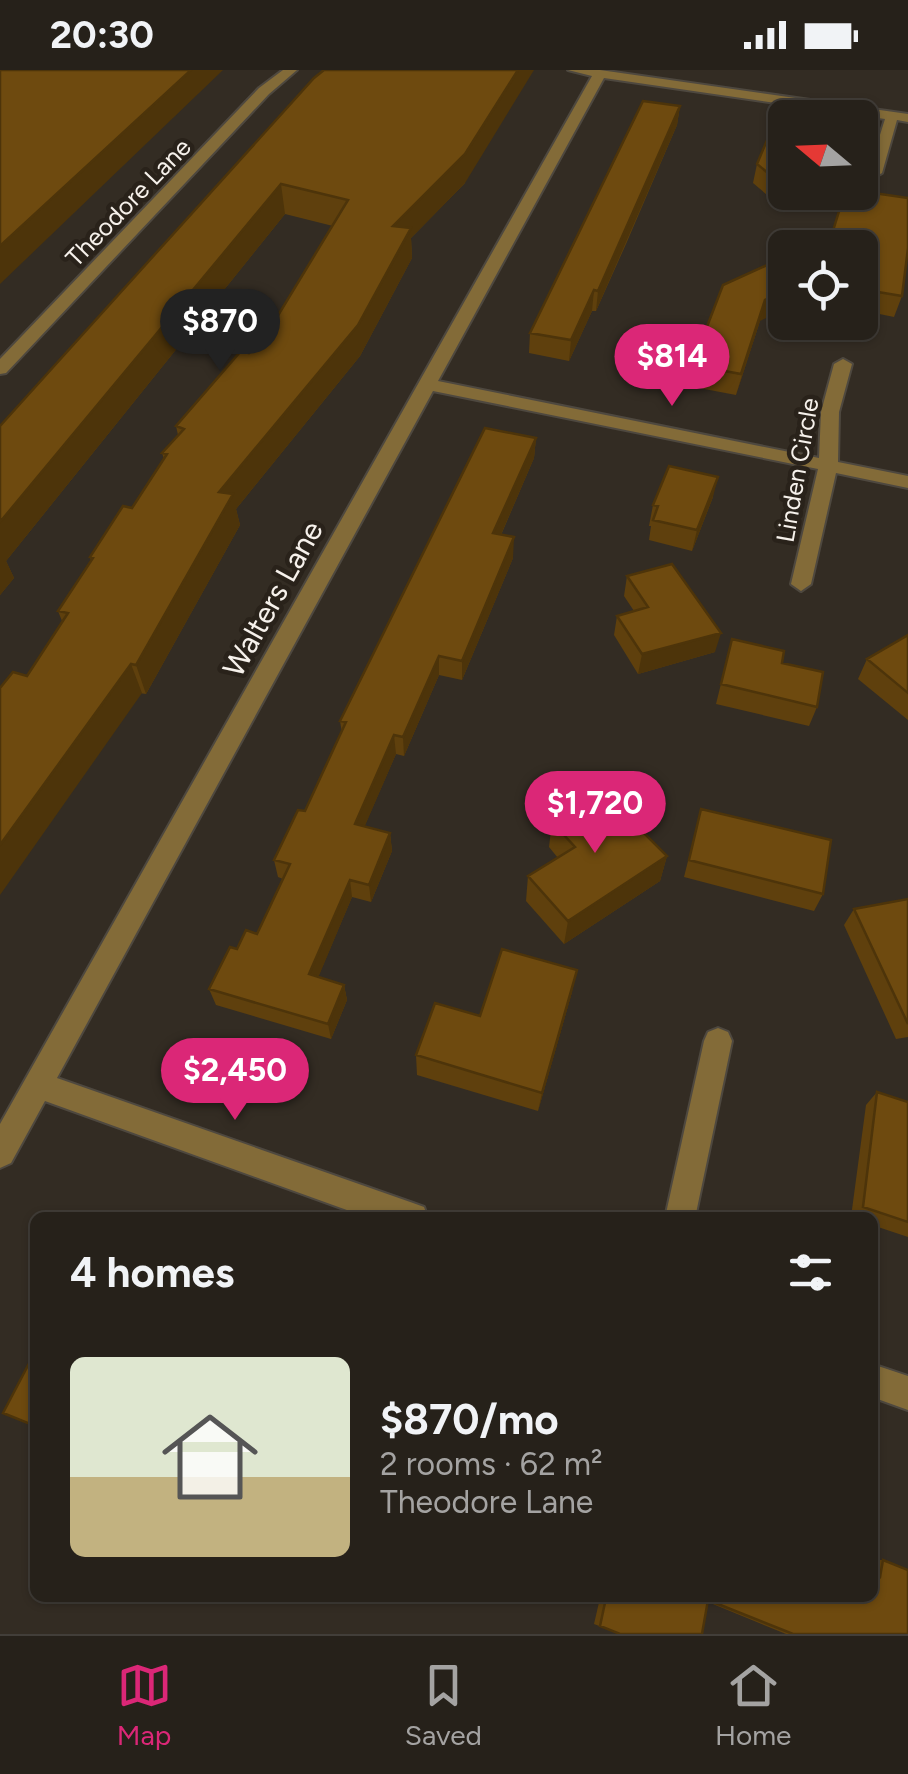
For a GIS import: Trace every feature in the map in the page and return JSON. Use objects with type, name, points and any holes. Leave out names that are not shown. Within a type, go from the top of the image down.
[{"type":"street","name":"Theodore Lane","points":[[0,369],[264,91],[291,70]]},
{"type":"street","points":[[574,70],[763,90],[900,117],[878,165]]},
{"type":"street","name":"Walters Lane","points":[[0,1153],[600,74]]},
{"type":"street","name":"Linden Circle","points":[[801,584],[828,465],[830,412],[843,364]]},
{"type":"street","points":[[427,384],[908,482]]},
{"type":"street","points":[[681,1212],[718,1041]]},
{"type":"street","points":[[38,1085],[396,1212]]},
{"type":"street","points":[[878,1382],[908,1393]]},
{"type":"building","points":[[0,70],[191,70],[0,246]]},
{"type":"building","points":[[324,70],[518,70],[465,154],[393,226],[411,228],[358,325],[219,492],[233,494],[136,665],[131,664],[0,845],[0,688],[13,672],[27,676],[68,613],[58,611],[93,558],[90,557],[123,506],[132,508],[167,454],[162,453],[184,429],[176,426],[241,351],[249,353],[268,332],[348,200],[281,184],[0,522],[0,426]]},
{"type":"building","points":[[643,101],[680,106],[598,291],[594,290],[571,340],[530,333]]},
{"type":"building","points":[[768,138],[768,173],[757,164]]},
{"type":"building","points":[[878,194],[908,198],[908,248],[902,296],[878,292],[878,230],[833,230],[839,210],[878,210]]},
{"type":"building","points":[[768,265],[768,299],[741,374],[703,367],[709,352],[698,350],[723,285]]},
{"type":"building","points":[[485,428],[536,438],[493,533],[514,537],[462,661],[439,656],[403,737],[394,735],[355,824],[390,833],[369,885],[350,880],[309,974],[344,985],[328,1024],[209,989],[230,947],[237,949],[246,930],[257,934],[290,864],[274,860],[298,810],[305,811],[346,722],[340,721]]},
{"type":"building","points":[[669,466],[718,477],[697,530],[653,520],[658,506],[653,505]]},
{"type":"building","points":[[672,564],[721,633],[642,654],[617,616],[648,607],[627,576]]},
{"type":"building","points":[[908,635],[908,693],[867,659]]},
{"type":"building","points":[[732,639],[784,651],[782,663],[823,672],[817,707],[721,684]]},
{"type":"building","points":[[602,791],[667,856],[568,921],[528,876],[575,847],[552,822]]},
{"type":"building","points":[[701,809],[831,840],[823,894],[689,860]]},
{"type":"building","points":[[908,899],[908,1024],[854,909]]},
{"type":"building","points":[[502,949],[577,970],[542,1093],[416,1055],[435,1003],[480,1016]]},
{"type":"building","points":[[877,1092],[908,1102],[908,1222],[863,1207]]},
{"type":"building","points":[[30,1362],[30,1424],[3,1413]]},
{"type":"building","points":[[883,1560],[908,1570],[908,1634],[793,1634],[713,1602],[878,1602]]},
{"type":"building","points":[[605,1602],[708,1602],[702,1634],[620,1634],[600,1626]]}]
